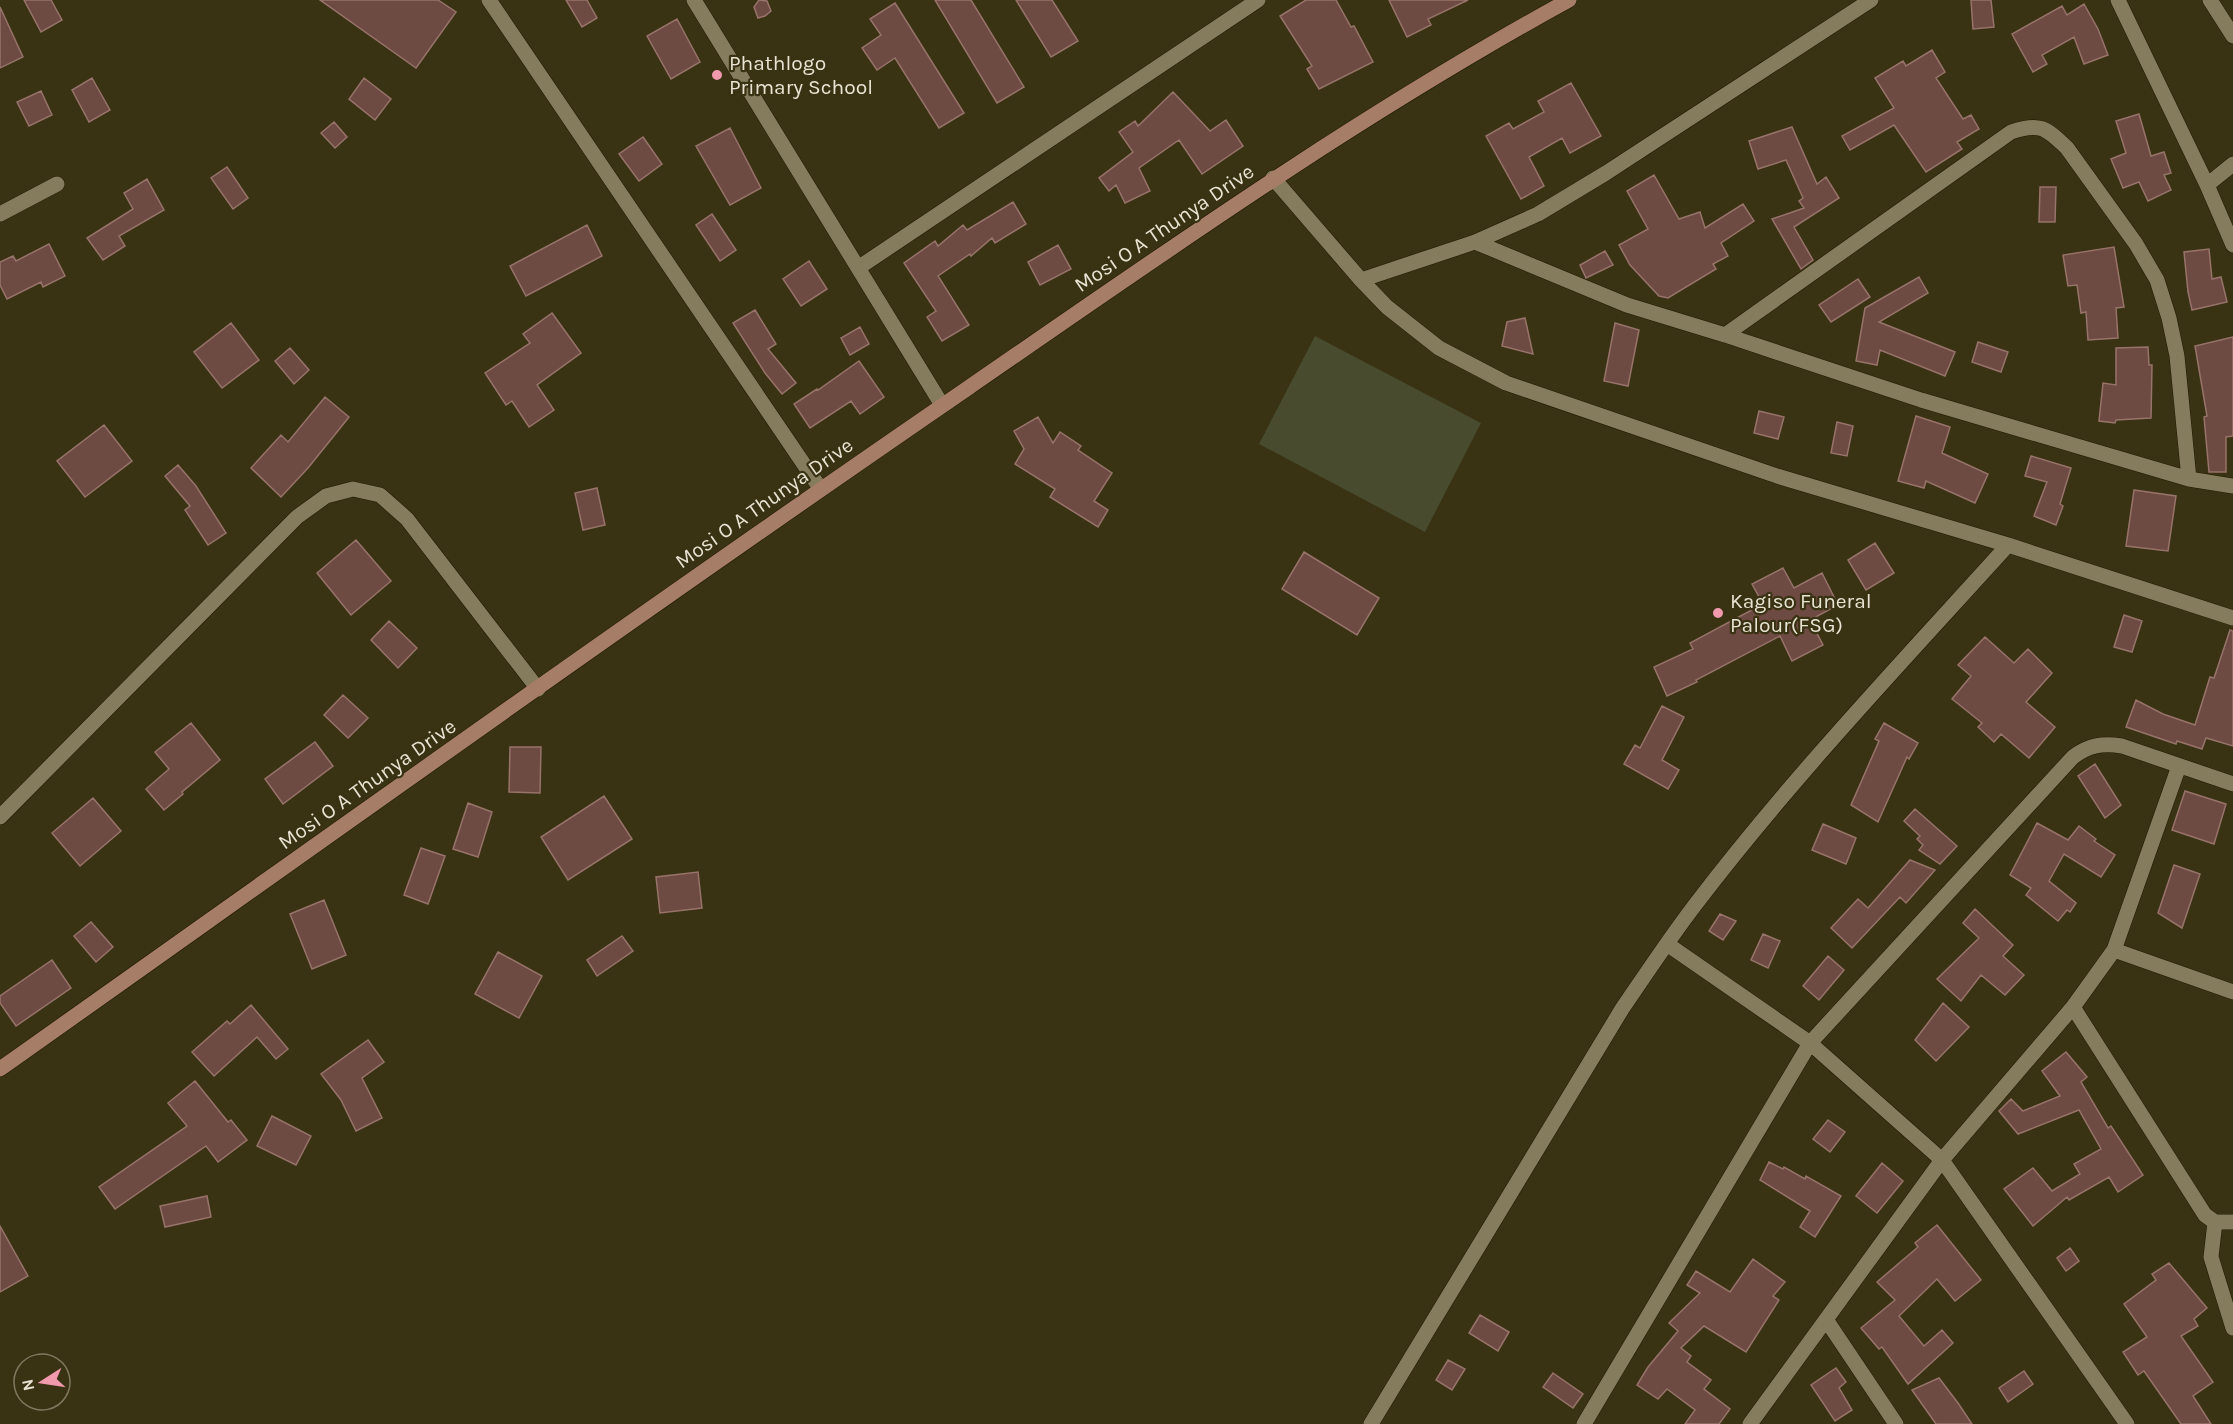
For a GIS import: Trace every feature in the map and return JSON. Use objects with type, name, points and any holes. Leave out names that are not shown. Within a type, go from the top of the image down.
[{"type":"street","points":[[489,0],[820,488]]},
{"type":"street","points":[[694,0],[942,405]]},
{"type":"street","points":[[858,268],[1258,0]]},
{"type":"street","name":"Mosi O A Thunya Drive","points":[[0,1069],[820,488],[1273,178],[1449,67],[1569,0]]},
{"type":"street","points":[[1360,280],[1475,242],[1538,214],[1606,173],[1871,0]]},
{"type":"street","points":[[2118,0],[2207,184],[2233,245]]},
{"type":"street","points":[[2210,0],[2233,36]]},
{"type":"street","points":[[1725,335],[2011,132],[2023,128],[2040,127],[2067,148],[2136,244],[2157,280],[2169,318],[2177,356],[2189,479]]},
{"type":"street","points":[[2207,184],[2233,164]]},
{"type":"street","points":[[1273,178],[1360,280],[1387,307],[1438,348],[1506,383],[1777,476],[2008,545],[2233,618]]},
{"type":"street","points":[[0,214],[57,184]]},
{"type":"street","points":[[1475,242],[1627,305],[1921,400],[2189,479],[2233,486]]},
{"type":"street","points":[[1,815],[297,518],[326,496],[353,489],[380,495],[407,519],[538,688]]},
{"type":"street","points":[[1371,1424],[1616,1019],[1667,944],[1731,860],[1849,721],[2008,545]]},
{"type":"street","points":[[1584,1424],[1810,1043],[2073,757],[2093,745],[2115,745],[2233,784]]},
{"type":"street","points":[[1750,1424],[1942,1160],[2073,1007],[2114,950],[2179,766]]},
{"type":"street","points":[[1667,944],[1810,1043],[1942,1160],[2127,1424]]},
{"type":"street","points":[[2114,950],[2233,992]]},
{"type":"street","points":[[2073,1007],[2201,1210],[2215,1222],[2233,1222]]},
{"type":"street","points":[[2215,1222],[2211,1257],[2233,1328]]},
{"type":"street","points":[[1827,1321],[1896,1424]]},
{"type":"green space","points":[[1315,336],[1481,423],[1425,532],[1259,444]]},
{"type":"building","points":[[24,0],[51,0],[62,20],[41,32]]},
{"type":"building","points":[[320,0],[438,0],[456,12],[416,68]]},
{"type":"building","points":[[566,0],[587,0],[597,18],[582,27]]},
{"type":"building","points":[[759,0],[767,1],[771,11],[758,18],[754,7]]},
{"type":"building","points":[[935,0],[971,0],[1024,87],[997,103]]},
{"type":"building","points":[[1016,0],[1052,0],[1078,41],[1051,57]]},
{"type":"building","points":[[1306,0],[1336,0],[1351,27],[1354,26],[1373,62],[1319,89],[1307,69],[1312,66],[1280,16]]},
{"type":"building","points":[[1389,0],[1468,0],[1428,19],[1431,25],[1407,37]]},
{"type":"building","points":[[1971,0],[1991,0],[1994,27],[1973,29]]},
{"type":"building","points":[[895,3],[964,113],[939,128],[895,58],[877,70],[862,48],[881,35],[870,19]]},
{"type":"building","points":[[2084,4],[2098,29],[2108,55],[2084,64],[2074,37],[2042,55],[2047,64],[2033,72],[2012,34],[2062,6],[2067,15]]},
{"type":"building","points":[[0,7],[23,57],[0,68]]},
{"type":"building","points":[[677,19],[700,62],[671,79],[647,36]]},
{"type":"building","points":[[1932,50],[1945,72],[1936,78],[1963,119],[1971,115],[1979,129],[1957,142],[1962,149],[1926,172],[1894,125],[1850,150],[1842,136],[1894,108],[1875,78],[1903,61],[1906,66]]},
{"type":"building","points":[[92,78],[110,110],[89,122],[72,90]]},
{"type":"building","points":[[364,78],[391,99],[375,120],[349,99]]},
{"type":"building","points":[[1571,83],[1601,136],[1570,153],[1562,138],[1529,157],[1544,186],[1521,199],[1486,136],[1509,123],[1513,129],[1544,112],[1538,101]]},
{"type":"building","points":[[41,91],[52,115],[29,126],[17,102]]},
{"type":"building","points":[[1173,92],[1210,131],[1226,120],[1243,146],[1202,174],[1179,140],[1139,168],[1150,191],[1125,203],[1116,185],[1109,191],[1099,178],[1133,152],[1119,132],[1135,121],[1138,126]]},
{"type":"building","points":[[2139,114],[2151,156],[2164,152],[2171,173],[2164,175],[2171,190],[2148,201],[2139,182],[2123,188],[2111,159],[2126,153],[2116,121]]},
{"type":"building","points":[[334,122],[347,137],[335,148],[321,133]]},
{"type":"building","points":[[1792,127],[1817,184],[1826,177],[1839,198],[1794,227],[1813,260],[1801,269],[1772,219],[1804,208],[1799,201],[1803,198],[1786,160],[1758,169],[1749,141]]},
{"type":"building","points":[[730,128],[761,188],[730,205],[696,146]]},
{"type":"building","points":[[643,137],[662,164],[639,181],[619,154]]},
{"type":"building","points":[[227,167],[248,198],[233,209],[211,178]]},
{"type":"building","points":[[1654,175],[1679,219],[1700,212],[1705,228],[1743,204],[1754,221],[1721,243],[1728,256],[1713,264],[1716,269],[1668,298],[1659,296],[1630,265],[1619,245],[1648,229],[1627,191]]},
{"type":"building","points":[[147,179],[164,210],[119,236],[125,246],[103,260],[87,238],[133,209],[124,193]]},
{"type":"building","points":[[2040,187],[2056,187],[2055,222],[2039,222]]},
{"type":"building","points":[[1013,202],[1026,224],[995,243],[992,238],[971,256],[970,254],[938,276],[969,325],[942,341],[927,317],[936,311],[904,263],[935,241],[938,246],[963,225],[967,230]]},
{"type":"building","points":[[712,214],[736,250],[720,261],[696,225]]},
{"type":"building","points":[[587,225],[602,256],[526,296],[510,266]]},
{"type":"building","points":[[49,244],[65,276],[43,287],[41,282],[7,299],[0,285],[0,262],[13,256],[16,261]]},
{"type":"building","points":[[1058,245],[1071,269],[1040,285],[1028,262]]},
{"type":"building","points":[[2114,247],[2124,307],[2116,308],[2118,338],[2088,340],[2086,312],[2081,313],[2077,285],[2068,286],[2063,255]]},
{"type":"building","points":[[2209,249],[2212,279],[2221,277],[2227,302],[2192,310],[2184,252]]},
{"type":"building","points":[[1605,251],[1613,265],[1586,278],[1580,265]]},
{"type":"building","points":[[809,261],[827,289],[801,306],[783,279]]},
{"type":"building","points":[[1919,277],[1928,293],[1879,322],[1955,352],[1945,376],[1880,350],[1877,365],[1856,361],[1865,308]]},
{"type":"building","points":[[1858,279],[1870,297],[1831,322],[1819,305]]},
{"type":"building","points":[[755,310],[776,344],[768,349],[796,383],[782,394],[765,373],[733,323]]},
{"type":"building","points":[[552,313],[581,353],[537,385],[554,410],[529,427],[512,401],[506,405],[485,373],[530,343],[523,334]]},
{"type":"building","points":[[1525,318],[1533,354],[1502,346],[1507,322]]},
{"type":"building","points":[[231,323],[259,360],[222,388],[194,352]]},
{"type":"building","points":[[1615,323],[1639,330],[1628,386],[1604,381]]},
{"type":"building","points":[[860,327],[869,344],[850,355],[841,338]]},
{"type":"building","points":[[2233,337],[2233,436],[2226,437],[2226,472],[2209,472],[2204,417],[2207,416],[2195,346]]},
{"type":"building","points":[[1978,342],[2008,352],[2001,372],[1972,362]]},
{"type":"building","points":[[2148,347],[2149,365],[2152,365],[2151,418],[2116,420],[2115,423],[2099,421],[2103,383],[2116,385],[2116,348]]},
{"type":"building","points":[[290,348],[309,370],[294,384],[275,361]]},
{"type":"building","points":[[859,361],[884,397],[860,414],[851,401],[810,428],[794,404]]},
{"type":"building","points":[[325,397],[349,417],[281,497],[251,468],[281,435],[288,442]]},
{"type":"building","points":[[1759,411],[1784,417],[1778,439],[1754,433]]},
{"type":"building","points":[[1916,416],[1950,427],[1942,453],[1988,474],[1975,503],[1926,481],[1924,488],[1898,481]]},
{"type":"building","points":[[1038,417],[1053,443],[1060,432],[1081,446],[1078,450],[1112,473],[1094,501],[1108,510],[1098,527],[1050,497],[1055,489],[1015,464],[1024,449],[1014,431]]},
{"type":"building","points":[[1837,422],[1853,426],[1847,456],[1831,453]]},
{"type":"building","points":[[104,425],[132,461],[85,497],[57,461]]},
{"type":"building","points":[[2031,456],[2071,468],[2060,504],[2063,506],[2056,525],[2034,516],[2047,482],[2025,476]]},
{"type":"building","points":[[178,465],[196,486],[226,533],[208,545],[185,510],[190,506],[165,476]]},
{"type":"building","points":[[597,488],[605,525],[583,530],[575,493]]},
{"type":"building","points":[[2134,490],[2176,496],[2168,551],[2126,546]]},
{"type":"building","points":[[356,540],[391,581],[351,615],[317,573]]},
{"type":"building","points":[[1875,543],[1894,573],[1866,590],[1848,560]]},
{"type":"building","points":[[1304,552],[1379,598],[1357,635],[1282,589]]},
{"type":"building","points":[[1783,568],[1794,588],[1822,573],[1838,605],[1810,620],[1823,645],[1792,661],[1780,636],[1667,696],[1654,667],[1693,649],[1690,643],[1763,604],[1752,584]]},
{"type":"building","points":[[2124,615],[2142,621],[2132,652],[2114,647]]},
{"type":"building","points":[[389,621],[417,648],[398,668],[371,640]]},
{"type":"building","points":[[2230,630],[2233,631],[2233,746],[2206,738],[2202,749],[2177,741],[2176,744],[2126,727],[2136,700],[2163,714],[2195,725],[2210,677],[2214,678]]},
{"type":"building","points":[[1985,637],[2014,663],[2028,649],[2052,673],[2026,702],[2055,727],[2029,758],[2001,734],[1994,742],[1978,727],[1982,723],[1952,699],[1971,676],[1958,665]]},
{"type":"building","points":[[343,695],[368,718],[348,738],[324,715]]},
{"type":"building","points":[[1662,706],[1684,717],[1662,760],[1679,770],[1668,789],[1624,764],[1635,745],[1640,748]]},
{"type":"building","points":[[191,723],[220,760],[164,810],[146,789],[169,769],[155,752]]},
{"type":"building","points":[[1884,723],[1918,743],[1909,759],[1907,757],[1878,822],[1851,805],[1879,741],[1875,739]]},
{"type":"building","points":[[315,742],[333,766],[283,804],[265,779]]},
{"type":"building","points":[[510,747],[541,747],[540,793],[509,792]]},
{"type":"building","points":[[2095,764],[2121,805],[2105,818],[2078,776]]},
{"type":"building","points":[[2185,791],[2226,804],[2214,844],[2172,830]]},
{"type":"building","points":[[604,796],[632,839],[568,880],[541,837]]},
{"type":"building","points":[[93,798],[121,831],[80,866],[52,833]]},
{"type":"building","points":[[468,803],[492,812],[478,857],[453,849]]},
{"type":"building","points":[[1915,809],[1957,846],[1940,864],[1919,850],[1923,845],[1917,839],[1920,836],[1904,821]]},
{"type":"building","points":[[2037,823],[2068,840],[2079,826],[2096,839],[2094,841],[2115,855],[2101,877],[2064,854],[2049,881],[2076,903],[2070,912],[2067,910],[2058,921],[2026,895],[2031,888],[2010,875]]},
{"type":"building","points":[[1823,824],[1856,838],[1846,864],[1812,850]]},
{"type":"building","points":[[421,848],[445,856],[428,904],[404,895]]},
{"type":"building","points":[[1910,860],[1935,870],[1906,903],[1900,897],[1852,948],[1831,928],[1858,899],[1868,908]]},
{"type":"building","points":[[2174,865],[2200,874],[2182,928],[2158,913]]},
{"type":"building","points":[[698,872],[702,908],[660,913],[656,877]]},
{"type":"building","points":[[324,900],[346,955],[312,969],[290,914]]},
{"type":"building","points":[[1975,909],[2013,945],[2003,956],[2024,975],[2005,995],[1981,975],[1961,1001],[1937,979],[1979,938],[1963,923]]},
{"type":"building","points":[[1720,914],[1736,921],[1723,940],[1709,931]]},
{"type":"building","points":[[91,922],[113,947],[96,962],[74,936]]},
{"type":"building","points":[[1763,934],[1780,941],[1768,968],[1751,960]]},
{"type":"building","points":[[622,936],[633,951],[597,976],[587,960]]},
{"type":"building","points":[[498,952],[542,976],[519,1018],[475,994]]},
{"type":"building","points":[[1828,956],[1844,970],[1819,1000],[1803,986]]},
{"type":"building","points":[[52,960],[71,988],[16,1026],[0,1003],[0,996]]},
{"type":"building","points":[[1943,1003],[1969,1027],[1936,1061],[1915,1040]]},
{"type":"building","points":[[251,1005],[288,1049],[276,1059],[257,1037],[214,1076],[192,1052],[227,1021],[230,1024]]},
{"type":"building","points":[[368,1040],[384,1062],[362,1078],[382,1118],[356,1131],[341,1100],[321,1074]]},
{"type":"building","points":[[2066,1052],[2087,1077],[2081,1082],[2108,1128],[2111,1126],[2143,1175],[2118,1192],[2109,1177],[2069,1200],[2067,1197],[2033,1226],[2004,1189],[2033,1168],[2052,1191],[2080,1174],[2074,1164],[2101,1149],[2079,1110],[2018,1134],[1999,1111],[2011,1099],[2023,1111],[2060,1096],[2042,1071]]},
{"type":"building","points":[[195,1081],[228,1122],[231,1120],[247,1140],[218,1162],[206,1146],[115,1209],[99,1187],[187,1126],[168,1103]]},
{"type":"building","points":[[272,1116],[311,1136],[296,1165],[257,1146]]},
{"type":"building","points":[[1828,1120],[1845,1132],[1830,1152],[1813,1139]]},
{"type":"building","points":[[1769,1162],[1783,1169],[1784,1167],[1805,1179],[1806,1176],[1841,1196],[1815,1237],[1800,1227],[1810,1211],[1760,1180]]},
{"type":"building","points":[[1882,1163],[1903,1181],[1877,1213],[1856,1196]]},
{"type":"building","points":[[207,1196],[211,1217],[165,1227],[160,1206]]},
{"type":"building","points":[[1937,1225],[1981,1280],[1955,1301],[1937,1279],[1899,1316],[1924,1346],[1942,1330],[1953,1343],[1908,1384],[1882,1347],[1879,1349],[1861,1328],[1895,1300],[1877,1282],[1918,1247],[1915,1243]]},
{"type":"building","points":[[0,1226],[28,1276],[0,1292]]},
{"type":"building","points":[[2070,1248],[2079,1261],[2066,1271],[2057,1258]]},
{"type":"building","points":[[1753,1259],[1785,1282],[1773,1296],[1779,1300],[1746,1352],[1704,1326],[1681,1348],[1691,1356],[1687,1362],[1711,1380],[1704,1389],[1730,1409],[1719,1424],[1685,1424],[1695,1410],[1667,1389],[1658,1399],[1637,1385],[1648,1367],[1678,1331],[1669,1323],[1700,1293],[1687,1285],[1696,1271],[1730,1292]]},
{"type":"building","points":[[2169,1263],[2207,1308],[2194,1319],[2198,1326],[2181,1336],[2213,1382],[2193,1396],[2211,1424],[2181,1424],[2144,1371],[2138,1375],[2123,1352],[2147,1337],[2124,1304],[2156,1280],[2152,1274]]},
{"type":"building","points":[[1480,1315],[1509,1332],[1498,1351],[1469,1333]]},
{"type":"building","points":[[1448,1360],[1465,1369],[1452,1390],[1436,1380]]},
{"type":"building","points":[[1836,1368],[1846,1382],[1839,1388],[1852,1410],[1835,1421],[1811,1385]]},
{"type":"building","points":[[2024,1371],[2033,1384],[2008,1402],[1999,1388]]},
{"type":"building","points":[[1553,1373],[1583,1394],[1573,1408],[1543,1387]]},
{"type":"building","points":[[1939,1378],[1972,1424],[1936,1424],[1912,1390]]},
{"type":"place","name":"Phathlogo Primary School","points":[[717,75]]},
{"type":"place","name":"Kagiso Funeral Palour(FSG)","points":[[1718,613]]}]
